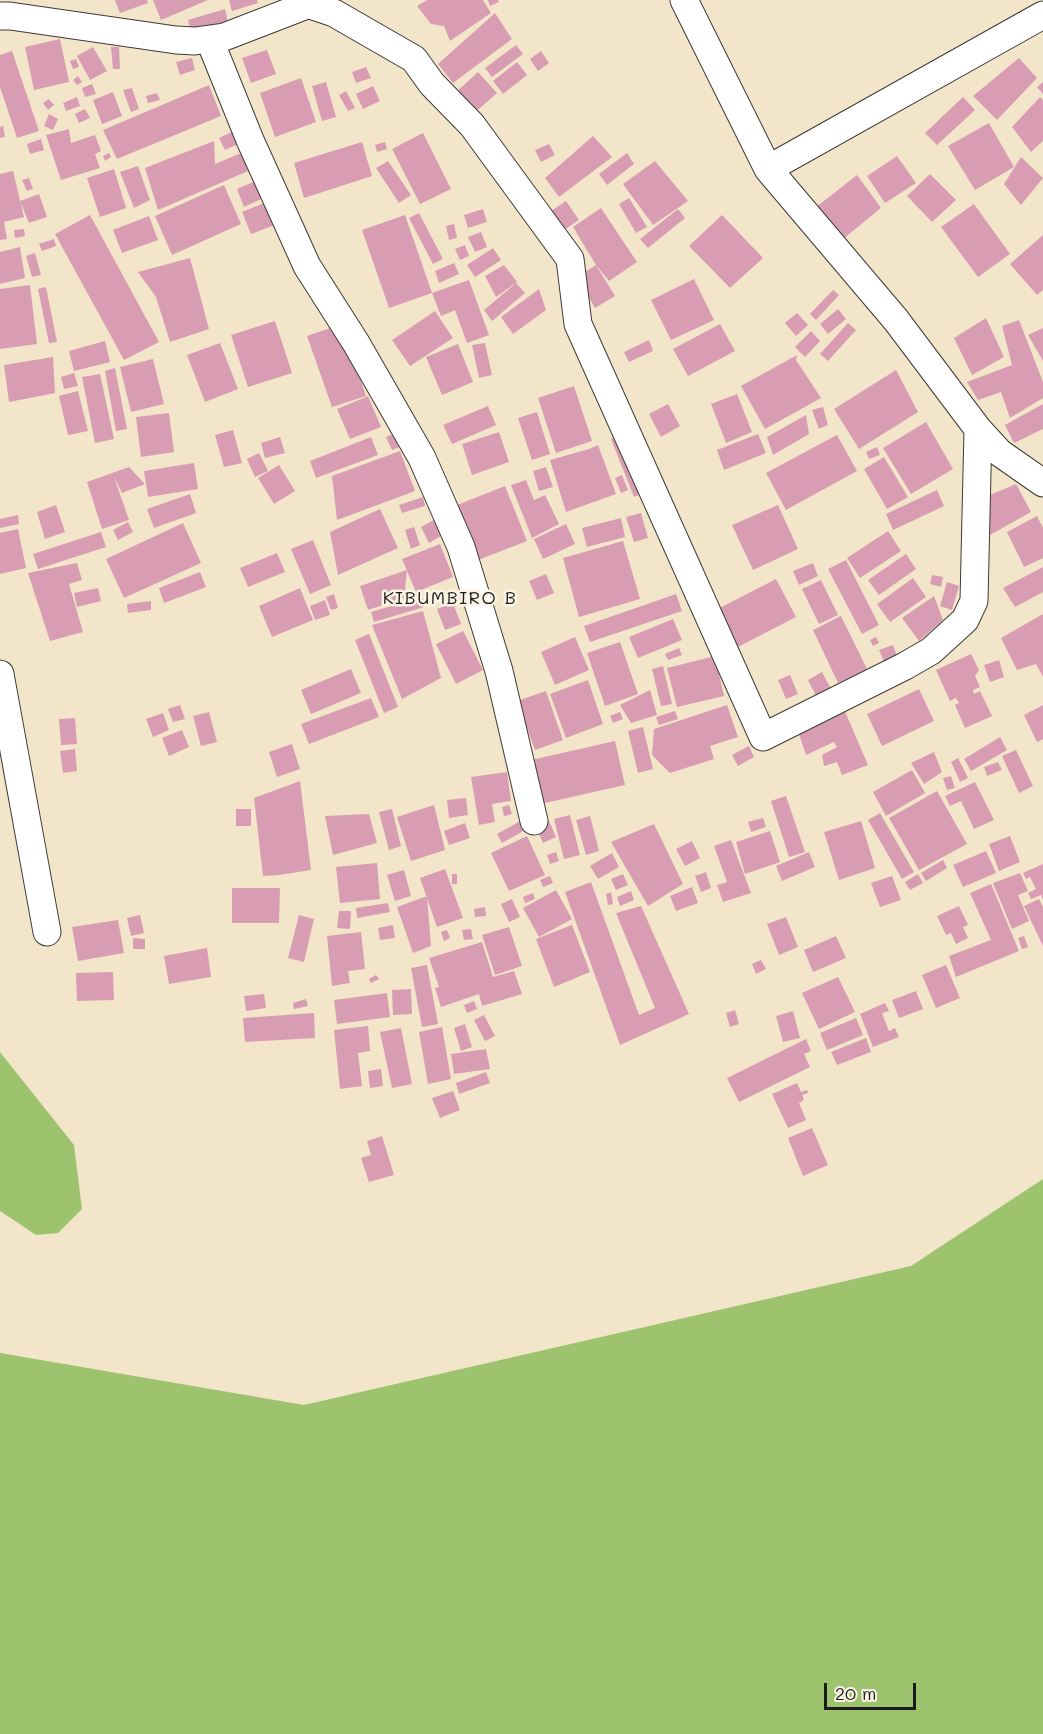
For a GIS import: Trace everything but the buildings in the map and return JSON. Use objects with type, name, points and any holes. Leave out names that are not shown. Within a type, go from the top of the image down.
[{"type":"street","points":[[684,0],[768,169],[896,320],[978,429],[1000,453],[1043,483]]},
{"type":"street","points":[[3,12],[176,40],[210,40],[224,38],[315,2],[414,59],[432,84],[472,124],[570,259],[578,324],[763,737],[931,651],[965,620],[974,601],[978,429]]},
{"type":"street","points":[[768,169],[1043,15]]},
{"type":"street","points":[[210,40],[250,140],[307,266],[356,343],[422,458],[461,547],[499,671],[534,820]]},
{"type":"street","points":[[0,674],[47,932]]},
{"type":"green space","points":[[0,1052],[74,1145],[82,1209],[58,1233],[36,1235],[0,1211]]},
{"type":"green space","points":[[1043,1179],[1043,1734],[0,1734],[0,1353],[304,1405],[911,1266]]},
{"type":"district","name":"KIBUMBIRO B","points":[[450,598]]}]
